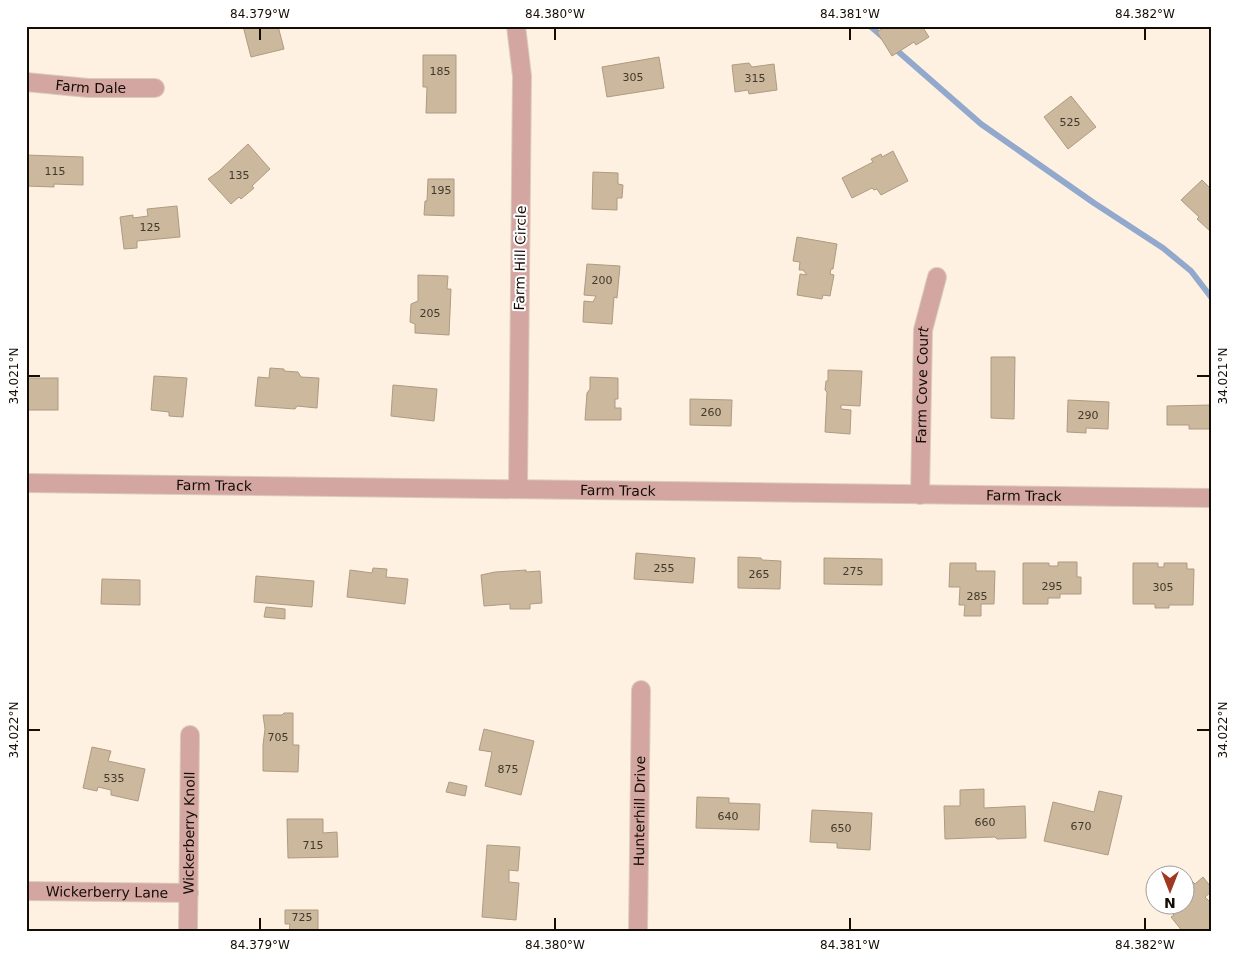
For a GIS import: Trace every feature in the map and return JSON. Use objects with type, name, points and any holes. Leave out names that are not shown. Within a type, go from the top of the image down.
[{"type":"street","name":"Farm Hill Circle","points":[[516,26],[522,76],[518,489]]},
{"type":"street","name":"Farm Dale","points":[[26,82],[88,88],[155,88]]},
{"type":"street","name":"Farm Cove Court","points":[[920,495],[923,330],[937,277]]},
{"type":"street","name":"Farm Track","points":[[26,483],[1211,498]]},
{"type":"street","name":"Hunterhill Drive","points":[[638,932],[641,690]]},
{"type":"street","name":"Wickerberry Knoll","points":[[188,932],[190,735]]},
{"type":"street","name":"Wickerberry Lane","points":[[26,891],[189,893]]},
{"type":"building","points":[[243,26],[278,26],[284,49],[251,57]]},
{"type":"building","points":[[886,26],[922,26],[929,37],[916,45],[914,42],[892,56],[877,32]]},
{"type":"building","points":[[423,55],[456,55],[456,113],[426,113],[427,87],[423,87]]},
{"type":"building","points":[[659,57],[664,88],[607,97],[602,67]]},
{"type":"building","points":[[749,63],[752,67],[774,64],[777,90],[749,94],[748,90],[735,92],[732,65]]},
{"type":"building","points":[[1071,96],[1096,127],[1068,149],[1044,117]]},
{"type":"building","points":[[248,144],[270,169],[252,186],[254,188],[241,199],[239,197],[231,204],[208,179]]},
{"type":"building","points":[[893,151],[908,181],[881,195],[877,189],[874,190],[872,188],[852,198],[842,178],[873,162],[871,159],[881,154],[882,157]]},
{"type":"building","points":[[26,155],[83,157],[83,185],[54,184],[54,187],[26,186]]},
{"type":"building","points":[[593,172],[618,173],[618,184],[623,185],[622,198],[617,198],[617,210],[592,209]]},
{"type":"building","points":[[428,179],[454,179],[454,216],[424,215]]},
{"type":"building","points":[[1202,180],[1211,189],[1210,231],[1197,219],[1199,217],[1181,200]]},
{"type":"building","points":[[177,206],[180,237],[137,241],[137,248],[124,249],[120,217],[133,215],[133,218],[148,216],[147,209]]},
{"type":"building","points":[[797,237],[837,244],[833,269],[831,269],[830,274],[834,275],[830,296],[823,295],[822,299],[797,295],[800,274],[807,275],[803,270],[799,270],[800,262],[793,261]]},
{"type":"building","points":[[587,264],[620,266],[617,298],[614,297],[612,324],[583,322],[584,301],[593,302],[596,296],[584,295]]},
{"type":"building","points":[[418,275],[448,276],[447,289],[451,289],[449,335],[415,333],[415,324],[410,322],[411,304],[418,301]]},
{"type":"building","points":[[991,357],[1015,357],[1014,419],[991,418]]},
{"type":"building","points":[[270,368],[298,372],[301,377],[319,378],[317,408],[297,406],[295,409],[255,406],[258,377],[269,378]]},
{"type":"building","points":[[828,370],[862,371],[860,406],[841,405],[841,409],[851,410],[850,434],[825,432],[827,392],[825,390],[826,381],[828,381]]},
{"type":"building","points":[[154,376],[187,378],[183,417],[169,416],[169,412],[151,410]]},
{"type":"building","points":[[590,377],[618,378],[618,399],[615,399],[615,408],[621,408],[621,420],[585,420]]},
{"type":"building","points":[[27,378],[58,378],[58,410],[27,410]]},
{"type":"building","points":[[393,385],[437,389],[434,421],[391,416]]},
{"type":"building","points":[[690,399],[732,400],[731,426],[690,425]]},
{"type":"building","points":[[1068,400],[1109,402],[1108,429],[1086,428],[1086,433],[1067,432]]},
{"type":"building","points":[[1211,405],[1211,429],[1189,429],[1189,425],[1167,425],[1167,406]]},
{"type":"building","points":[[636,553],[695,558],[693,583],[634,579]]},
{"type":"building","points":[[738,557],[781,561],[780,589],[738,588]]},
{"type":"building","points":[[824,558],[882,559],[882,585],[824,584]]},
{"type":"building","points":[[1058,562],[1077,562],[1077,577],[1081,577],[1081,594],[1060,594],[1060,598],[1048,598],[1048,604],[1023,604],[1023,563],[1049,563],[1049,566],[1058,566]]},
{"type":"building","points":[[950,563],[976,563],[976,571],[995,571],[994,604],[981,604],[981,616],[964,616],[965,605],[959,605],[960,587],[949,587]]},
{"type":"building","points":[[1133,563],[1158,563],[1158,567],[1164,567],[1164,563],[1187,563],[1187,569],[1194,569],[1193,605],[1169,605],[1169,608],[1155,608],[1155,604],[1133,604]]},
{"type":"building","points":[[373,568],[387,569],[386,577],[408,579],[405,604],[347,597],[350,570],[372,573]]},
{"type":"building","points":[[526,570],[526,572],[540,571],[542,603],[530,604],[530,609],[510,609],[510,604],[484,606],[481,575]]},
{"type":"building","points":[[256,576],[314,581],[312,607],[254,602]]},
{"type":"building","points":[[102,579],[140,580],[140,605],[101,604]]},
{"type":"building","points":[[266,607],[285,609],[285,619],[264,617]]},
{"type":"building","points":[[284,713],[293,713],[293,745],[299,745],[298,772],[263,771],[265,729],[263,715],[282,715]]},
{"type":"building","points":[[484,729],[534,741],[521,795],[485,786],[492,752],[479,750]]},
{"type":"building","points":[[92,747],[111,751],[108,761],[145,769],[138,801],[111,795],[111,790],[98,787],[97,791],[83,788]]},
{"type":"building","points":[[449,782],[467,786],[465,796],[446,792]]},
{"type":"building","points":[[984,789],[984,808],[1025,806],[1026,838],[945,839],[944,806],[960,806],[960,790]]},
{"type":"building","points":[[1099,791],[1122,796],[1108,855],[1044,841],[1053,802],[1094,812]]},
{"type":"building","points":[[697,797],[729,798],[729,803],[760,804],[759,830],[696,828]]},
{"type":"building","points":[[812,810],[872,813],[870,850],[837,848],[837,843],[810,842]]},
{"type":"building","points":[[287,819],[323,819],[323,833],[337,832],[338,857],[288,858]]},
{"type":"building","points":[[487,845],[520,847],[518,871],[509,870],[509,882],[519,883],[516,920],[482,917]]},
{"type":"building","points":[[1203,877],[1211,887],[1211,892],[1205,897],[1211,903],[1211,932],[1183,932],[1171,917],[1194,916],[1195,884]]},
{"type":"building","points":[[285,910],[318,910],[318,932],[289,932],[290,924],[285,924]]},
{"type":"waterway","points":[[870,26],[884,38]]},
{"type":"waterway","points":[[893,47],[981,124],[1094,203],[1163,248],[1191,271],[1211,297]]}]
